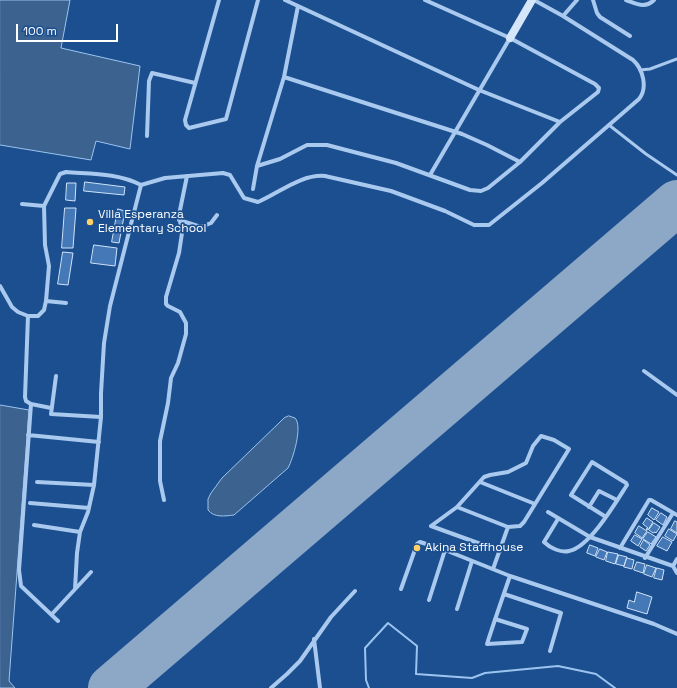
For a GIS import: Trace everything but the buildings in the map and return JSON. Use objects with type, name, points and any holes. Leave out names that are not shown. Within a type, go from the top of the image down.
[{"type":"street","points":[[218,0],[185,120],[189,128],[226,119],[258,0]]},
{"type":"street","points":[[284,0],[480,90],[560,122]]},
{"type":"street","points":[[257,166],[280,159],[307,145],[327,144],[396,163],[470,190],[481,191],[488,188],[520,162],[560,122],[597,94],[599,90],[598,86],[510,38],[425,0]]},
{"type":"street","points":[[0,286],[12,306],[18,312],[28,316],[38,316],[44,310],[49,266],[45,245],[44,206],[60,174],[66,172],[115,176],[130,180],[140,185],[165,178],[218,173],[226,174],[230,175],[244,198],[258,202],[300,181],[318,176],[391,190],[439,208],[474,225],[489,226],[609,125],[641,96],[643,86],[640,70],[633,60],[563,16],[533,0],[430,175]]},
{"type":"street","points":[[563,16],[577,0]]},
{"type":"street","points":[[593,0],[597,13],[600,17],[630,36]]},
{"type":"street","points":[[626,0],[645,6],[654,0]]},
{"type":"street","points":[[253,189],[257,166],[284,77],[298,6]]},
{"type":"street","points":[[147,136],[149,81],[152,73],[195,83]]},
{"type":"street","points":[[284,77],[454,132],[487,145],[520,162]]},
{"type":"street","points":[[164,500],[160,481],[160,441],[167,409],[171,378],[178,363],[186,334],[186,324],[182,315],[168,306],[165,301],[179,253],[182,233],[179,216],[187,176]]},
{"type":"street","points":[[75,589],[80,532],[89,508],[94,485],[102,417],[101,393],[104,343],[110,306],[140,185]]},
{"type":"street","points":[[22,204],[44,206]]},
{"type":"street","points":[[180,220],[201,227],[211,223],[217,215]]},
{"type":"street","points":[[46,301],[66,303]]},
{"type":"street","points":[[28,316],[26,401],[31,404],[51,408]]},
{"type":"street","points":[[644,371],[677,395]]},
{"type":"street","points":[[56,376],[51,414],[102,417]]},
{"type":"street","points":[[31,404],[19,570],[20,582],[24,590],[58,621]]},
{"type":"street","points":[[28,435],[99,442]]},
{"type":"street","points":[[458,507],[508,527],[520,526],[527,519],[569,449],[549,438],[541,436],[533,446],[526,463],[508,472],[487,476],[458,507],[431,526],[500,551]]},
{"type":"street","points":[[558,519],[544,541],[548,546],[561,550],[569,551],[575,549],[590,538],[606,517],[627,484],[592,462],[571,496],[606,517]]},
{"type":"street","points":[[37,482],[94,485]]},
{"type":"street","points":[[480,482],[535,504]]},
{"type":"street","points":[[589,507],[599,491],[617,500]]},
{"type":"street","points":[[620,548],[649,500],[651,500],[675,514],[645,558]]},
{"type":"street","points":[[30,503],[89,508]]},
{"type":"street","points":[[548,512],[590,538],[672,566],[677,573]]},
{"type":"street","points":[[34,525],[80,532]]},
{"type":"street","points":[[493,569],[508,527]]},
{"type":"street","points":[[401,589],[418,543],[420,542],[445,550],[510,576],[654,624],[677,634]]},
{"type":"street","points":[[429,600],[445,550]]},
{"type":"street","points":[[672,566],[677,559]]},
{"type":"street","points":[[457,609],[472,561]]},
{"type":"street","points":[[52,614],[91,572]]},
{"type":"street","points":[[495,619],[527,629],[522,642],[487,645],[495,619],[510,576]]},
{"type":"street","points":[[271,688],[300,661],[314,639],[331,617],[355,591]]},
{"type":"street","points":[[504,594],[561,613],[550,651]]},
{"type":"street","points":[[314,639],[320,688]]},
{"type":"lane","points":[[640,70],[650,69],[677,58]]},
{"type":"lane","points":[[609,125],[646,154],[677,175]]},
{"type":"water","points":[[0,0],[70,0],[61,48],[140,66],[130,149],[96,141],[91,160],[0,145]]},
{"type":"water","points":[[0,405],[29,410],[9,681],[15,688],[0,688]]},
{"type":"water","points":[[289,416],[295,418],[297,422],[298,435],[295,450],[288,468],[234,515],[220,516],[210,513],[208,510],[208,499],[222,478],[284,418]]},
{"type":"waterway","points":[[369,688],[366,680],[365,648],[388,623],[417,646],[416,674],[472,678],[485,673],[558,666],[596,674],[615,688]]},
{"type":"taxiway","points":[[255,565],[245,587],[239,589],[231,584],[229,579],[233,570],[255,565]]},
{"type":"runway","points":[[111,688],[677,203]]},
{"type":"place","name":"Villa Esperanza Elementary School","points":[[90,222]]},
{"type":"place","name":"Akina Staffhouse","points":[[417,548]]}]
